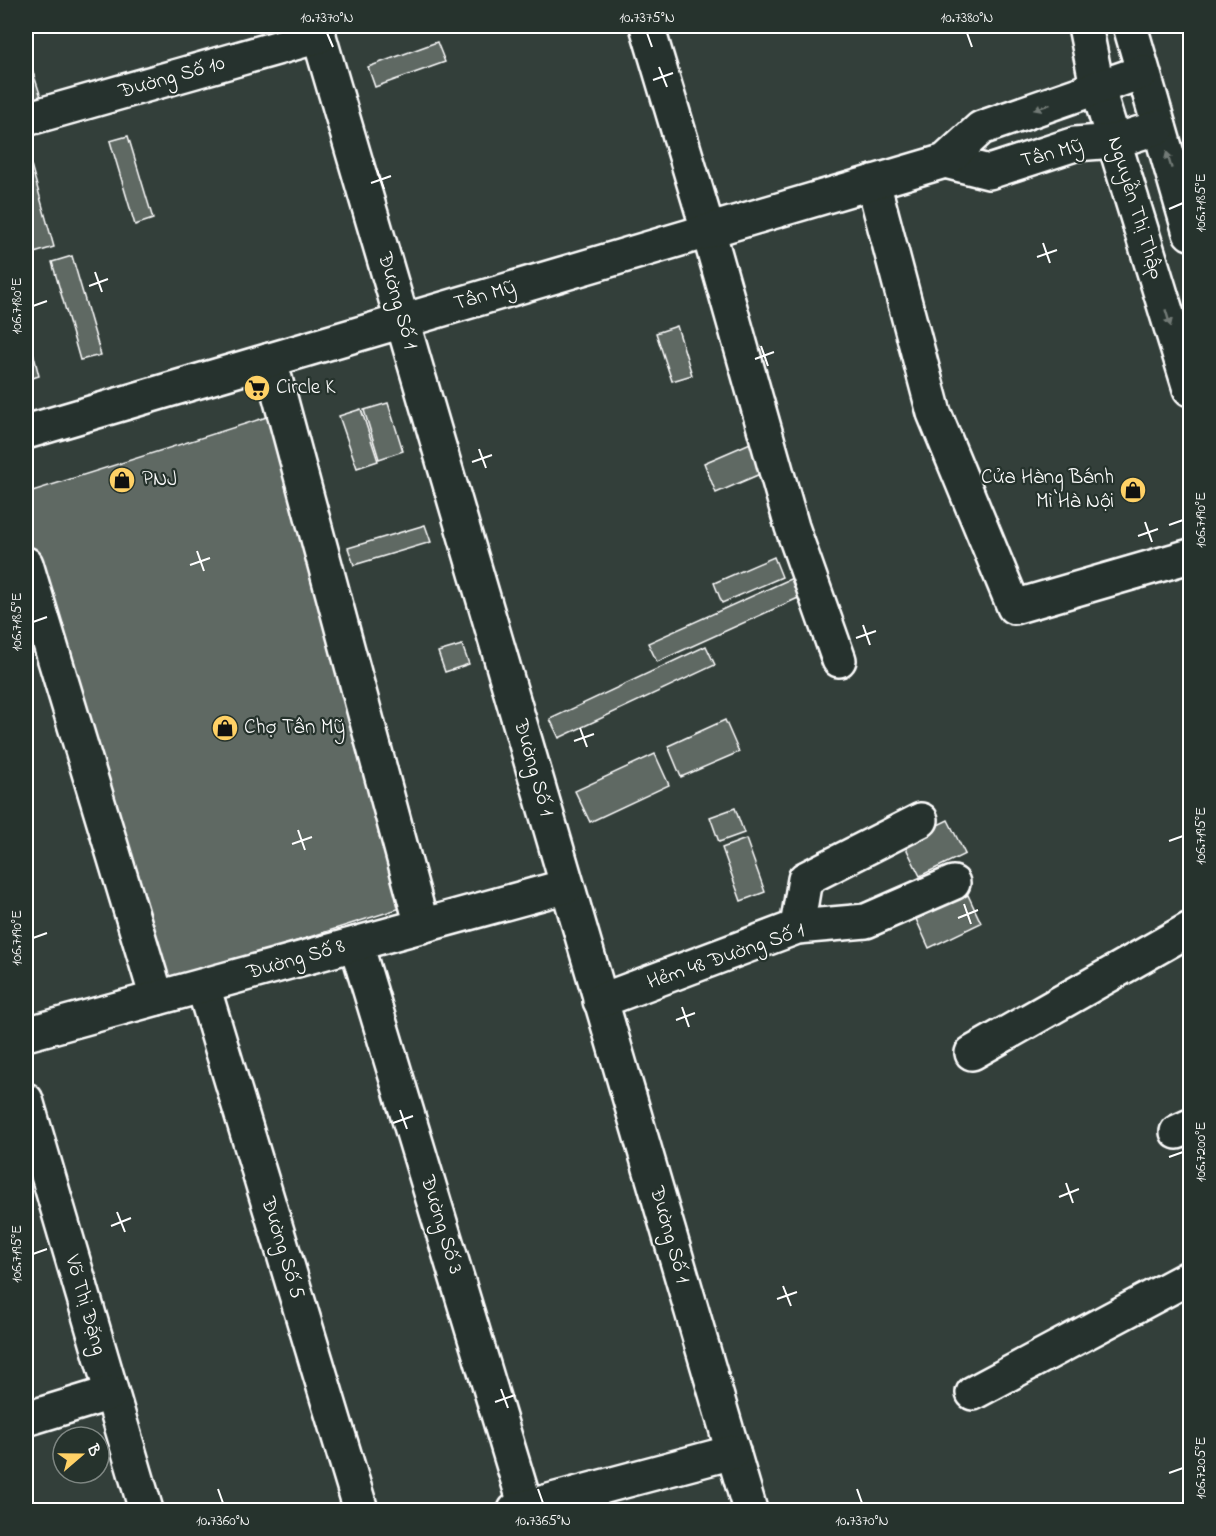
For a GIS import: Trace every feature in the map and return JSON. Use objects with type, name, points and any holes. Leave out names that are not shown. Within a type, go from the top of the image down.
[{"type":"street","points":[[647,26],[792,526],[839,660]]},
{"type":"street","name":"Nguyễn Thị Thập","points":[[1085,26],[1097,86],[1191,389]]},
{"type":"street","points":[[1130,26],[1191,233]]},
{"type":"street","name":"Đường Số 10","points":[[26,119],[317,31]]},
{"type":"street","name":"Đường Số 1","points":[[317,31],[750,1510]]},
{"type":"street","name":"Tân Mỹ","points":[[26,432],[945,161],[981,128],[1142,72]]},
{"type":"street","name":"Tân Mỹ","points":[[945,161],[989,172],[1075,144],[1115,141],[1159,127]]},
{"type":"street","points":[[873,182],[934,413],[1014,607],[1191,556]]},
{"type":"street","points":[[270,360],[422,926]]},
{"type":"street","points":[[26,564],[157,998]]},
{"type":"street","points":[[797,927],[805,879],[921,820]]},
{"type":"street","name":"Hẻm 48 Đường Số 1","points":[[600,1001],[797,927],[866,921],[953,883]]},
{"type":"street","name":"Đường Số 8","points":[[26,1034],[567,886]]},
{"type":"street","points":[[972,1053],[1191,929]]},
{"type":"street","name":"Đường Số 3","points":[[356,944],[520,1509]]},
{"type":"street","name":"Đường Số 5","points":[[203,986],[361,1510]]},
{"type":"street","name":"Võ Thị Đặng","points":[[26,1100],[146,1510]]},
{"type":"street","points":[[973,1393],[1191,1277]]},
{"type":"street","points":[[26,1419],[111,1393]]},
{"type":"street","points":[[520,1509],[733,1452]]},
{"type":"building","points":[[437,42],[445,62],[375,87],[368,67]]},
{"type":"building","points":[[26,51],[41,97],[26,102]]},
{"type":"building","points":[[128,136],[153,219],[135,225],[110,141]]},
{"type":"building","points":[[26,147],[54,247],[31,254],[26,236]]},
{"type":"building","points":[[72,256],[101,355],[80,360],[52,262]]},
{"type":"building","points":[[26,324],[39,376],[26,380]]},
{"type":"building","points":[[677,326],[692,375],[672,381],[656,333]]},
{"type":"building","points":[[388,403],[403,451],[379,459],[364,410]]},
{"type":"building","points":[[361,409],[378,461],[357,468],[339,416]]},
{"type":"building","name":"Chợ Tân Mỹ","points":[[270,416],[423,901],[161,984],[26,556],[26,493]]},
{"type":"building","points":[[755,441],[767,471],[716,493],[704,463]]},
{"type":"building","points":[[425,525],[431,542],[354,565],[348,548]]},
{"type":"building","points":[[774,557],[782,577],[722,603],[714,583]]},
{"type":"building","points":[[799,575],[807,594],[657,662],[648,643]]},
{"type":"building","points":[[462,645],[469,664],[445,672],[438,652]]},
{"type":"building","points":[[706,646],[715,665],[559,738],[550,719]]},
{"type":"building","points":[[725,720],[739,752],[681,777],[668,746]]},
{"type":"building","points":[[655,754],[669,785],[590,822],[575,791]]},
{"type":"building","points":[[735,808],[744,833],[719,842],[710,817]]},
{"type":"building","points":[[948,820],[965,854],[920,876],[903,842]]},
{"type":"building","points":[[746,839],[765,892],[741,901],[722,848]]},
{"type":"building","points":[[968,895],[981,923],[929,948],[916,919]]},
{"type":"place","name":"Circle K","points":[[257,388]]},
{"type":"place","name":"PNJ","points":[[122,480]]},
{"type":"place","name":"Cửa Hàng Bánh Mì Hà Nội","points":[[1133,490]]},
{"type":"place","name":"Chợ Tân Mỹ","points":[[225,728]]}]
